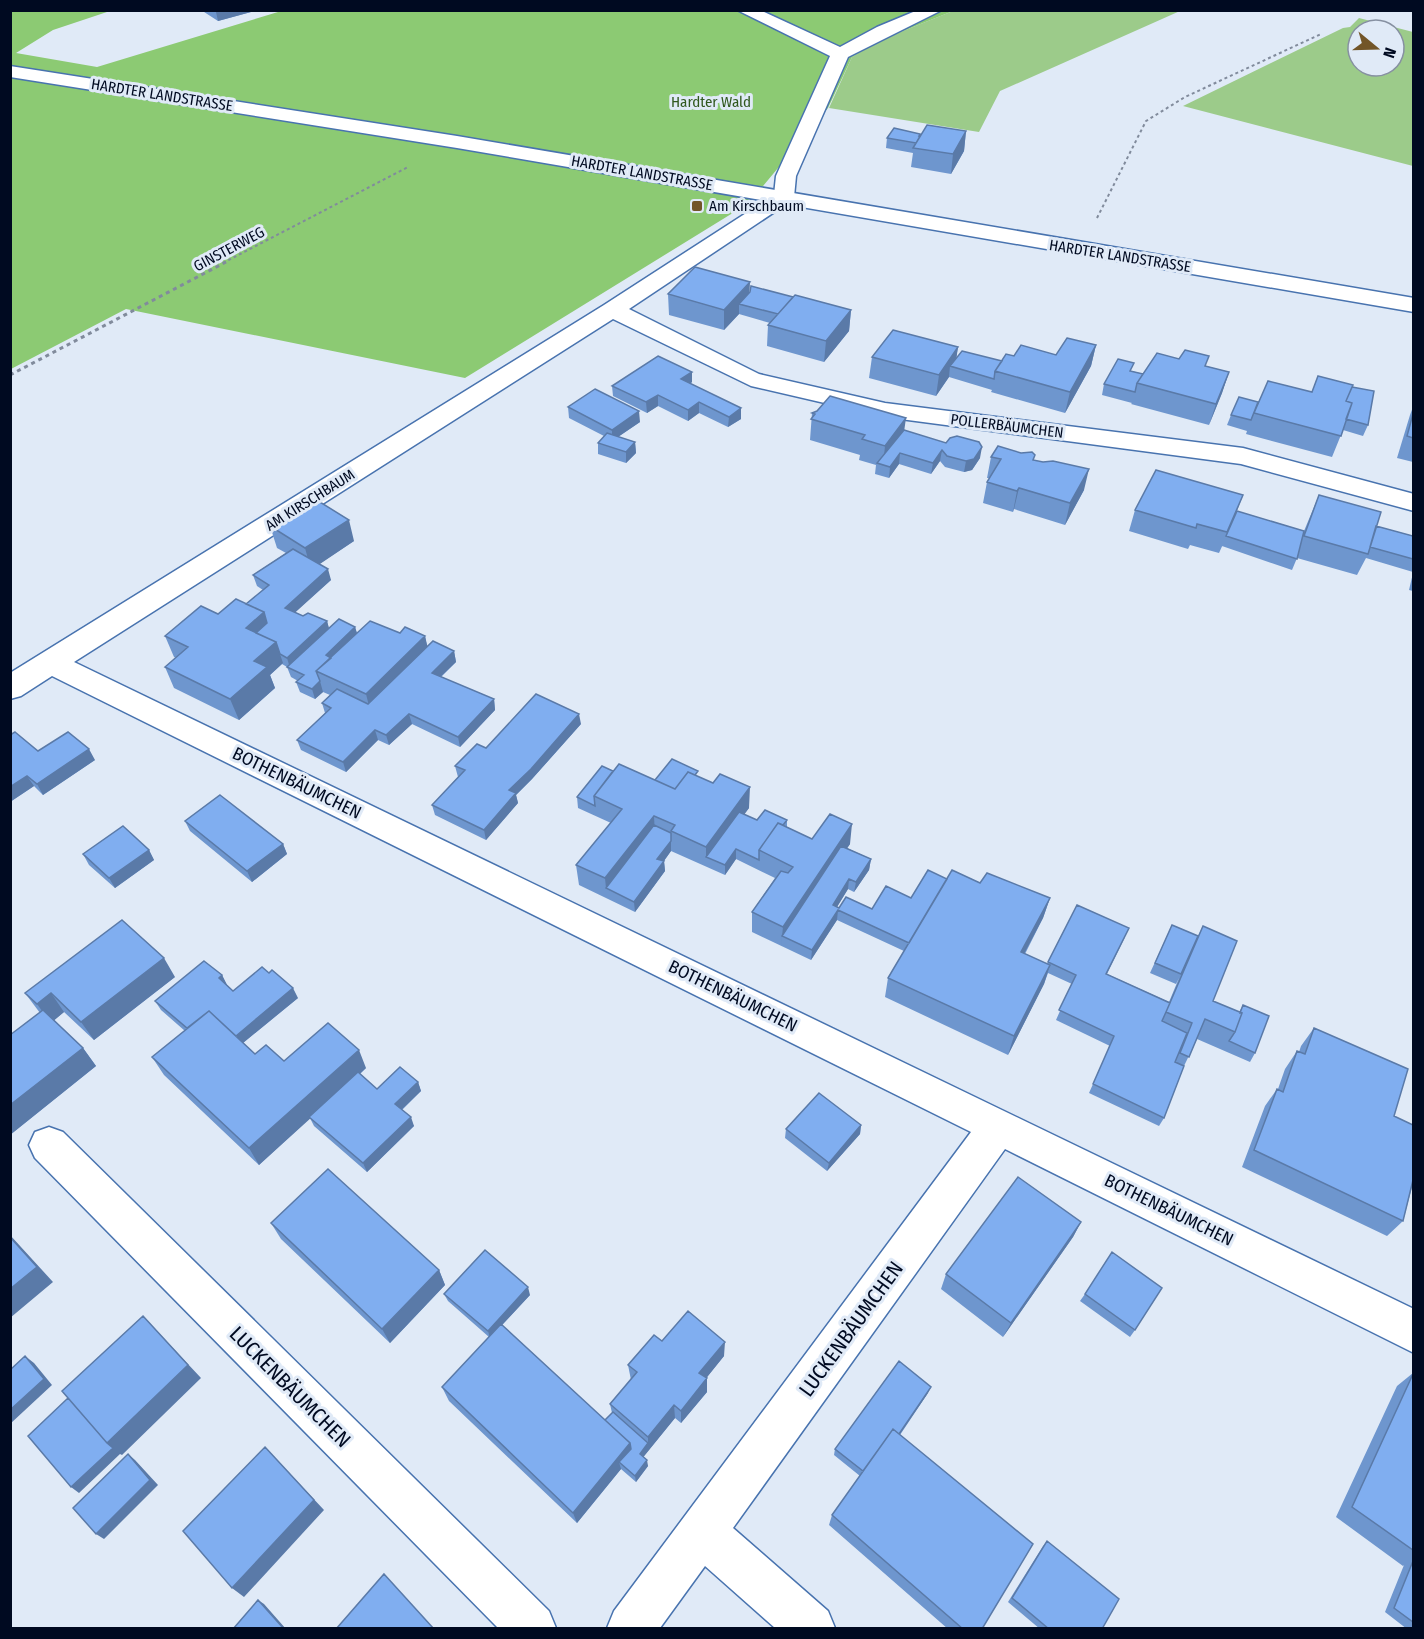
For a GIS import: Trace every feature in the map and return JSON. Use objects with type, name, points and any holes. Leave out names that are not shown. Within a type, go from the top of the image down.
[{"type":"street","points":[[745,10],[840,54]]},
{"type":"street","points":[[784,197],[786,176],[840,54],[883,31],[934,10]]},
{"type":"street","name":"HARDTER LANDSTRASSE","points":[[10,71],[456,142],[1413,305]]},
{"type":"street","name":"AM KIRSCHBAUM","points":[[10,688],[726,238],[784,197]]},
{"type":"street","name":"POLLERBÄUMCHEN","points":[[612,310],[751,379],[885,410],[1243,456],[1413,503]]},
{"type":"street","name":"BOTHENBÄUMCHEN","points":[[51,663],[999,1126],[1413,1332]]},
{"type":"street","name":"LUCKENBÄUMCHEN","points":[[631,1629],[999,1126]]},
{"type":"street","name":"LUCKENBÄUMCHEN","points":[[49,1145],[532,1629]]},
{"type":"street","points":[[703,1533],[811,1629]]},
{"type":"path","points":[[1078,249],[1093,226],[1146,121],[1185,97],[1321,34]]},
{"type":"path","name":"GINSTERWEG","points":[[10,375],[456,142]]},
{"type":"green space","name":"Hardter Wald","points":[[11,11],[110,11],[53,30],[16,53],[97,67],[278,12],[276,11],[953,11],[873,43],[852,57],[828,108],[749,203],[465,378],[126,309],[11,369]]},
{"type":"green space","points":[[953,11],[1180,11],[1000,91],[979,132],[829,108],[852,57],[873,43]]},
{"type":"green space","points":[[1346,28],[1346,78],[1406,78],[1406,30],[1413,32],[1413,166],[1183,106]]},
{"type":"building","points":[[927,125],[966,131],[953,154],[913,148]]},
{"type":"building","points":[[894,128],[920,134],[920,136],[916,143],[887,138]]},
{"type":"building","points":[[695,267],[750,282],[724,310],[668,294]]},
{"type":"building","points":[[751,286],[793,297],[778,314],[739,304],[750,292]]},
{"type":"building","points":[[795,295],[851,310],[826,341],[768,325]]},
{"type":"building","points":[[893,330],[958,347],[939,375],[872,357]]},
{"type":"building","points":[[1067,338],[1096,345],[1070,392],[995,371],[1006,354],[1014,356],[1021,345],[1056,355]]},
{"type":"building","points":[[1185,350],[1209,356],[1205,366],[1229,372],[1216,404],[1137,383],[1157,353],[1179,359]]},
{"type":"building","points":[[962,351],[1002,361],[995,371],[994,379],[950,366]]},
{"type":"building","points":[[658,356],[692,372],[681,379],[741,408],[729,417],[699,402],[688,410],[658,395],[646,402],[612,386]]},
{"type":"building","points":[[1118,359],[1134,363],[1130,371],[1143,374],[1137,383],[1135,392],[1104,384]]},
{"type":"building","points":[[1318,376],[1353,385],[1346,401],[1352,403],[1341,436],[1254,413],[1268,381],[1312,392]]},
{"type":"building","points":[[1352,387],[1374,391],[1368,425],[1346,419],[1352,403],[1346,401]]},
{"type":"building","points":[[595,389],[639,411],[612,430],[568,407]]},
{"type":"building","points":[[830,396],[906,418],[885,446],[862,439],[865,435],[811,419],[815,414],[812,413],[817,411]]},
{"type":"building","points":[[1239,397],[1258,402],[1251,420],[1231,415]]},
{"type":"building","points":[[1413,414],[1413,438],[1407,436]]},
{"type":"building","points":[[904,430],[946,443],[950,438],[957,436],[979,442],[982,447],[974,459],[966,461],[947,456],[942,450],[933,463],[900,453],[890,467],[877,463]]},
{"type":"building","points":[[607,433],[635,442],[626,452],[598,443]]},
{"type":"building","points":[[998,446],[1021,453],[1032,452],[1035,455],[1033,460],[1053,461],[1089,469],[1070,503],[1019,488],[1017,491],[987,482],[1001,459],[991,457]]},
{"type":"building","points":[[1156,470],[1243,495],[1227,532],[1197,524],[1196,528],[1135,510]]},
{"type":"building","points":[[1319,495],[1381,512],[1368,554],[1304,536]]},
{"type":"building","points":[[315,499],[349,520],[305,548],[270,526]]},
{"type":"building","points":[[1237,511],[1304,531],[1297,559],[1226,536]]},
{"type":"building","points":[[1376,526],[1413,536],[1413,559],[1370,547]]},
{"type":"building","points":[[293,549],[328,569],[285,608],[303,616],[308,613],[327,621],[287,658],[280,654],[276,642],[256,633],[267,623],[264,612],[246,604],[269,585],[253,575]]},
{"type":"building","points":[[236,599],[264,612],[246,628],[276,642],[254,661],[267,667],[230,699],[165,667],[188,647],[165,636],[201,606],[218,614]]},
{"type":"building","points":[[339,619],[355,627],[326,655],[331,658],[316,671],[320,681],[312,689],[296,682],[304,675],[287,667]]},
{"type":"building","points":[[370,621],[400,633],[405,627],[425,636],[366,694],[316,671]]},
{"type":"building","points":[[433,641],[454,651],[432,673],[494,699],[458,737],[409,714],[386,735],[375,730],[343,762],[297,740],[331,708],[322,703],[337,689],[368,704]]},
{"type":"building","points":[[536,694],[579,714],[531,769],[509,790],[516,793],[484,830],[432,805],[465,770],[455,766],[477,744],[486,748]]},
{"type":"building","points":[[15,732],[38,751],[68,732],[89,749],[37,784],[27,776],[10,787],[10,735]]},
{"type":"building","points":[[672,759],[698,771],[695,775],[688,772],[675,789],[655,780]]},
{"type":"building","points":[[619,764],[675,789],[688,772],[713,783],[720,774],[750,787],[706,847],[671,831],[675,825],[654,816],[605,878],[576,865],[622,809],[594,796]]},
{"type":"building","points":[[602,766],[613,771],[594,796],[595,806],[577,797]]},
{"type":"building","points":[[220,795],[283,844],[247,871],[185,821]]},
{"type":"building","points":[[765,810],[787,820],[783,825],[778,823],[759,850],[759,860],[736,849],[725,865],[706,857],[739,812],[757,820]]},
{"type":"building","points":[[830,814],[852,824],[783,927],[752,912],[781,871],[788,873],[793,867],[759,850],[778,823],[812,839]]},
{"type":"building","points":[[654,825],[671,833],[671,841],[657,859],[664,861],[634,902],[606,888]]},
{"type":"building","points":[[123,826],[149,850],[109,878],[83,854]]},
{"type":"building","points":[[841,846],[871,859],[856,882],[849,879],[833,905],[839,908],[846,897],[872,909],[886,886],[911,898],[928,870],[947,879],[909,943],[838,910],[812,950],[782,936]]},
{"type":"building","points":[[952,870],[980,883],[987,873],[1050,898],[1021,952],[1050,965],[1014,1036],[888,978]]},
{"type":"building","points":[[1077,905],[1129,928],[1106,974],[1170,1003],[1162,1021],[1187,1033],[1175,1062],[1184,1066],[1164,1118],[1093,1084],[1114,1036],[1059,1010],[1076,975],[1048,962]]},
{"type":"building","points":[[122,920],[164,958],[81,1022],[51,993],[37,1004],[25,993]]},
{"type":"building","points":[[1172,925],[1198,936],[1181,974],[1155,963]]},
{"type":"building","points":[[1203,926],[1237,941],[1213,1001],[1242,1013],[1235,1032],[1205,1019],[1189,1057],[1180,1053],[1192,1023],[1166,1012]]},
{"type":"building","points":[[204,961],[222,975],[219,978],[233,991],[262,967],[269,973],[272,970],[293,988],[236,1036],[209,1011],[187,1028],[155,1001]]},
{"type":"building","points":[[1243,1005],[1269,1016],[1255,1053],[1229,1041],[1235,1032]]},
{"type":"building","points":[[43,1010],[83,1048],[10,1105],[10,1035]]},
{"type":"building","points":[[209,1011],[255,1054],[266,1045],[284,1061],[328,1023],[359,1050],[249,1148],[152,1057]]},
{"type":"building","points":[[1314,1028],[1408,1069],[1394,1116],[1413,1125],[1413,1180],[1403,1221],[1254,1150],[1277,1089],[1283,1092],[1297,1051],[1305,1054]]},
{"type":"building","points":[[400,1067],[418,1082],[395,1104],[411,1117],[363,1163],[309,1117],[358,1072],[377,1089]]},
{"type":"building","points":[[819,1093],[861,1125],[829,1163],[786,1129]]},
{"type":"building","points":[[328,1169],[439,1270],[382,1329],[271,1223]]},
{"type":"building","points":[[1018,1177],[1081,1222],[1011,1323],[946,1274]]},
{"type":"building","points":[[10,1237],[37,1267],[10,1289]]},
{"type":"building","points":[[485,1250],[528,1287],[488,1331],[444,1294]]},
{"type":"building","points":[[1112,1252],[1162,1288],[1135,1330],[1085,1294]]},
{"type":"building","points":[[688,1311],[725,1342],[699,1373],[707,1378],[681,1411],[674,1405],[648,1437],[610,1404],[637,1372],[628,1365],[654,1335],[662,1341]]},
{"type":"building","points":[[143,1316],[188,1365],[107,1443],[62,1391]]},
{"type":"building","points":[[501,1324],[630,1443],[573,1513],[442,1387]]},
{"type":"building","points":[[25,1356],[44,1379],[10,1410],[10,1370]]},
{"type":"building","points":[[899,1361],[931,1387],[899,1434],[893,1429],[863,1471],[835,1449]]},
{"type":"building","points":[[1413,1374],[1413,1550],[1352,1507]]},
{"type":"building","points":[[68,1398],[113,1448],[71,1487],[28,1436]]},
{"type":"building","points":[[613,1412],[648,1443],[640,1454],[647,1460],[635,1476],[619,1462],[631,1449],[630,1443],[605,1420]]},
{"type":"building","points":[[893,1429],[1033,1544],[982,1629],[963,1629],[832,1515]]},
{"type":"building","points":[[265,1447],[314,1500],[232,1588],[183,1531]]},
{"type":"building","points":[[128,1454],[150,1480],[96,1534],[73,1508]]},
{"type":"building","points":[[1047,1541],[1119,1599],[1102,1629],[1049,1629],[1012,1598]]},
{"type":"building","points":[[1413,1561],[1413,1622],[1394,1608]]},
{"type":"building","points":[[384,1574],[434,1629],[336,1629]]},
{"type":"building","points":[[258,1600],[284,1629],[233,1629]]},
{"type":"place","name":"Am Kirschbaum","points":[[697,206]]}]
